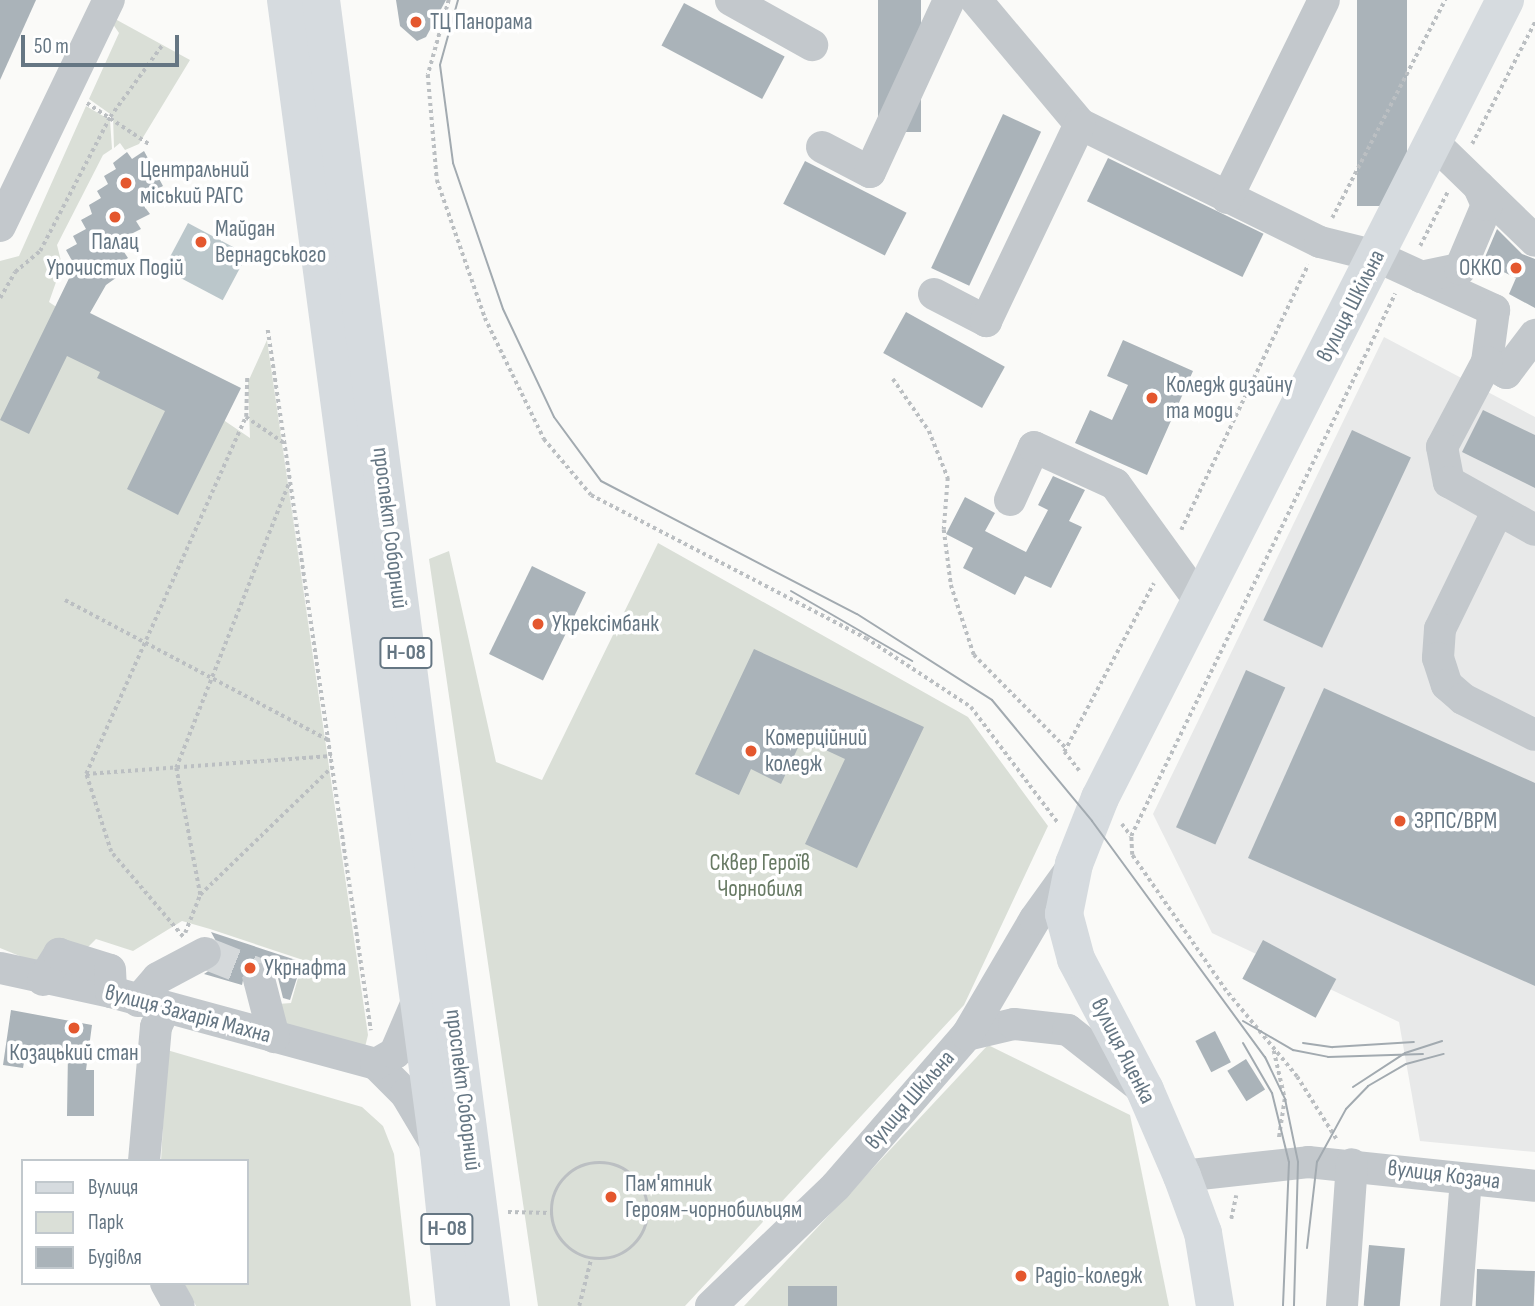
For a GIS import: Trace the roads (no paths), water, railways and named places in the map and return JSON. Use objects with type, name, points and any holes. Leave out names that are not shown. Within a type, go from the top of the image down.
[{"type":"main road","name":"проспект Соборний","points":[[286,0],[417,1002],[439,1151],[455,1306]]},
{"type":"main road","name":"проспект Соборний","points":[[321,0],[491,1306]]},
{"type":"main road","name":"вулиця Шкільна","points":[[1100,798],[1201,603],[1401,268],[1457,166],[1504,0]]},
{"type":"main road","name":"вулиця Яценка","points":[[1100,798],[1077,857],[1064,914],[1076,960],[1144,1090],[1182,1175],[1203,1233],[1215,1306]]},
{"type":"street","points":[[731,0],[769,9],[812,45]]},
{"type":"street","points":[[822,147],[870,172],[948,0]]},
{"type":"street","points":[[976,0],[1080,124],[1320,242],[1401,268],[1494,310],[1487,362],[1442,447],[1449,482],[1535,530]]},
{"type":"street","points":[[1227,198],[1324,0]]},
{"type":"street","points":[[0,226],[114,3]]},
{"type":"street","points":[[934,294],[986,321],[1080,124]]},
{"type":"street","points":[[1401,268],[1460,269],[1487,205],[1457,166]]},
{"type":"street","points":[[1457,166],[1535,241]]},
{"type":"street","points":[[1487,362],[1506,373],[1534,331]]},
{"type":"street","points":[[1010,500],[1034,447],[1115,484],[1201,603]]},
{"type":"street","points":[[1498,510],[1440,629],[1438,658],[1447,685],[1463,699],[1535,735]]},
{"type":"street","points":[[967,1035],[1035,919],[1077,857]]},
{"type":"street","points":[[144,1159],[156,1027],[137,1001],[188,944]]},
{"type":"street","name":"вулиця Захарія Махна","points":[[0,968],[376,1064]]},
{"type":"street","points":[[259,979],[274,1037]]},
{"type":"street","points":[[417,1002],[395,1053],[376,1064],[407,1094],[439,1151]]},
{"type":"street","name":"вулиця Шкільна","points":[[711,1306],[836,1186],[967,1035],[1014,1024],[1068,1030],[1144,1090]]},
{"type":"street","name":"вулиця Козача","points":[[1182,1175],[1289,1162],[1352,1164],[1535,1186]]},
{"type":"street","points":[[1342,1306],[1352,1164]]},
{"type":"street","points":[[1456,1306],[1466,1179]]},
{"type":"street","points":[[167,1285],[179,1306]]},
{"type":"tunnel","points":[[205,953],[258,974],[259,979]]},
{"type":"tram line","points":[[458,0],[440,65],[453,163],[503,309],[554,417],[601,481],[857,614],[992,700],[1092,821],[1265,1057],[1285,1099],[1298,1162],[1294,1306]]},
{"type":"tram line","points":[[791,591],[912,661]]},
{"type":"tram line","points":[[1243,1021],[1293,1050],[1328,1057],[1423,1054]]},
{"type":"tram line","points":[[1353,1087],[1405,1053],[1442,1041]]},
{"type":"tram line","points":[[1303,1043],[1333,1047],[1414,1042]]},
{"type":"tram line","points":[[1243,1043],[1272,1093],[1289,1162],[1283,1306]]},
{"type":"tram line","points":[[1307,1248],[1317,1162],[1346,1109],[1368,1086],[1406,1064],[1444,1054]]},
{"type":"place","name":"ТЦ Панорама","points":[[416,22]]},
{"type":"place","name":"Центральний міський РАГС","points":[[126,183]]},
{"type":"place","name":"Палац Урочистих Подій","points":[[115,217]]},
{"type":"place","name":"Майдан Вернадського","points":[[201,242]]},
{"type":"place","name":"ОККО","points":[[1516,268]]},
{"type":"place","name":"Коледж дизайну та моди","points":[[1152,398]]},
{"type":"place","name":"Укрексімбанк","points":[[538,624]]},
{"type":"place","name":"Комерційний коледж","points":[[751,751]]},
{"type":"place","name":"ЗРПС/ВРМ","points":[[1400,821]]},
{"type":"place","name":"Укрнафта","points":[[250,968]]},
{"type":"place","name":"Козацький стан","points":[[74,1028]]},
{"type":"place","name":"Пам'ятник Героям-чорнобильцям","points":[[611,1197]]},
{"type":"place","name":"Радіо-коледж","points":[[1021,1276]]},
{"type":"park label","name":"Сквер Героїв Чорнобиля","points":[[760,876]]}]
